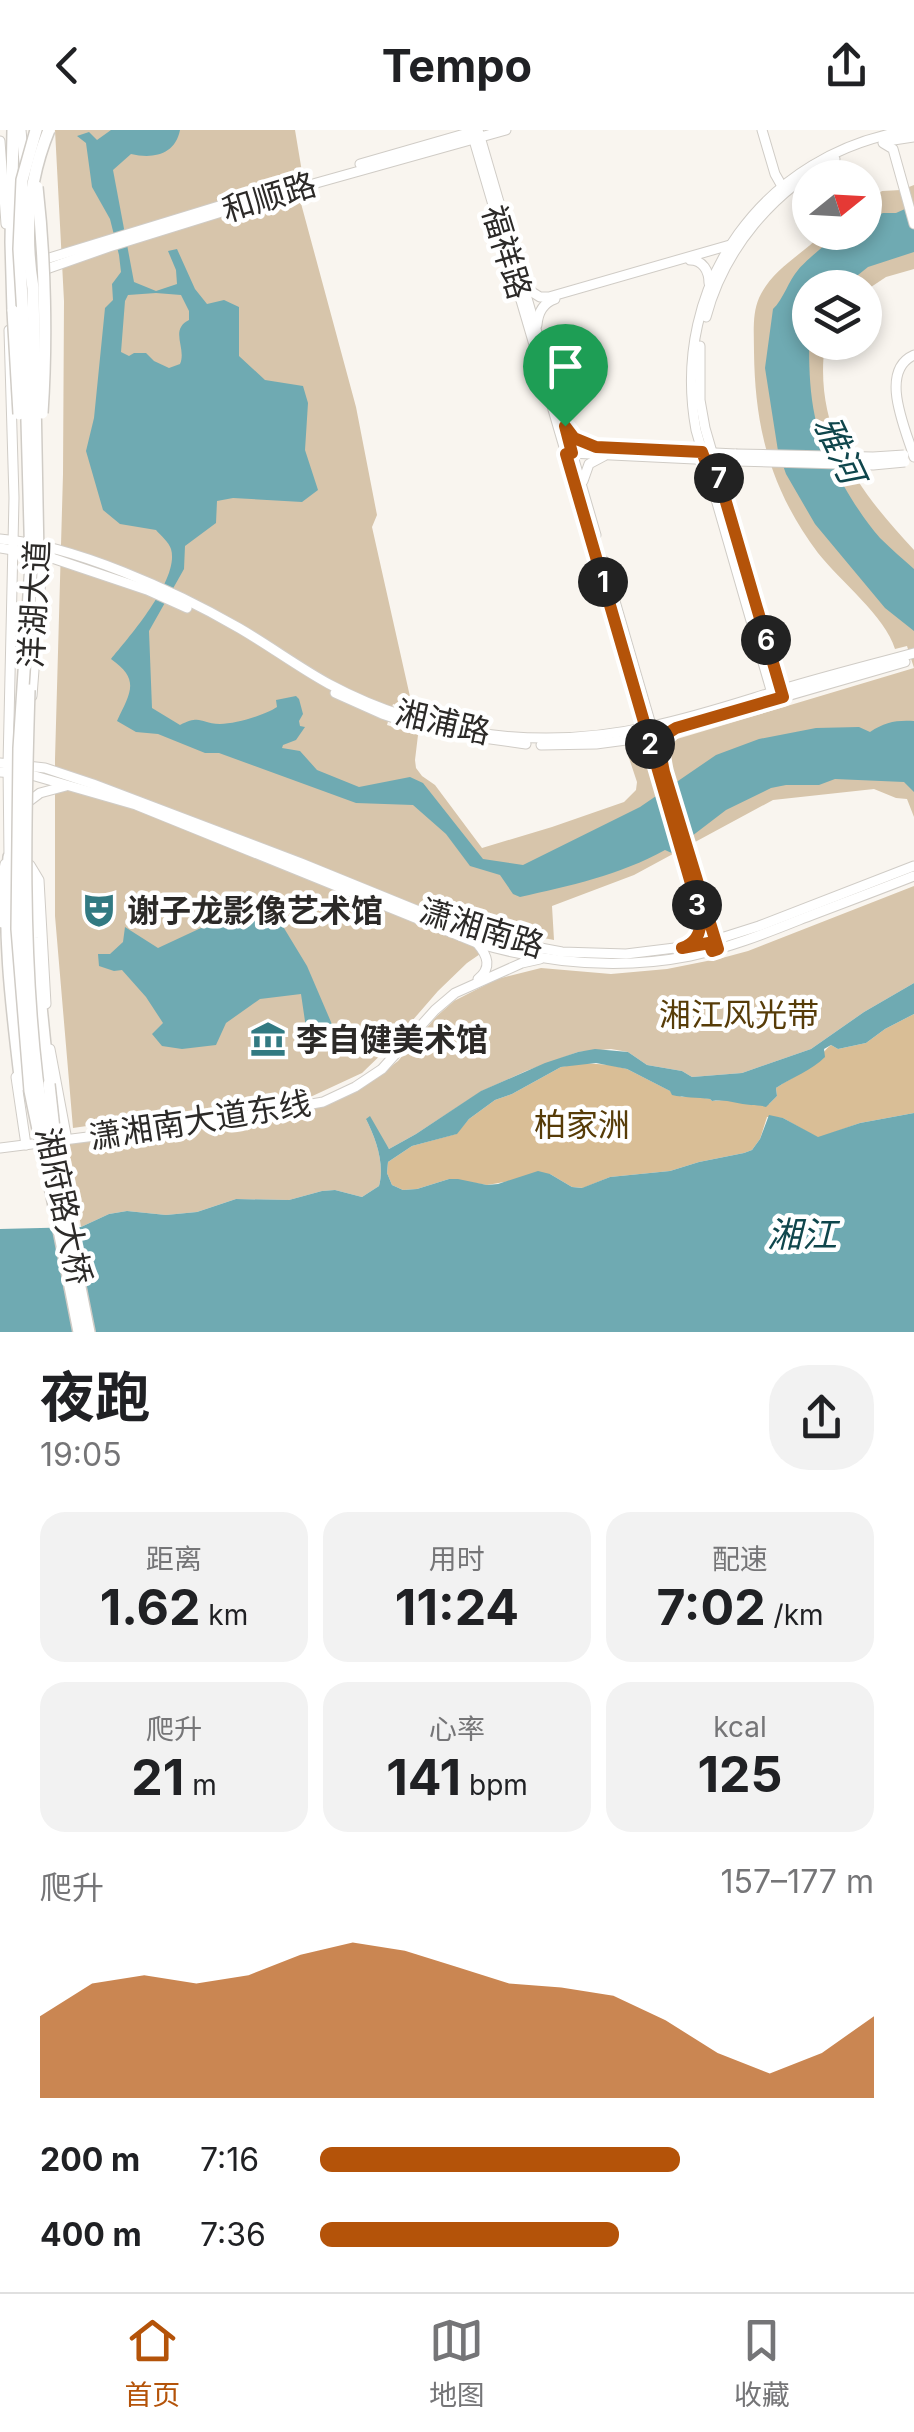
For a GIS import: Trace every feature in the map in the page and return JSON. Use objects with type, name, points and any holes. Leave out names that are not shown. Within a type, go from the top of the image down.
[{"type":"highway","points":[[5,130],[11,187],[17,388],[23,457],[33,480]]},
{"type":"highway","points":[[11,187],[21,130]]},
{"type":"highway","points":[[21,130],[41,221],[44,390],[33,480]]},
{"type":"highway","name":"洋湖大道","points":[[34,1086],[26,930],[26,793],[30,649],[38,564],[19,236],[22,180],[36,130]]},
{"type":"highway","name":"洋湖大道","points":[[33,480],[33,288],[27,232],[32,184],[49,130]]},
{"type":"highway","points":[[9,857],[6,899],[12,1013],[21,1085],[37,1158],[58,1225]]},
{"type":"highway","points":[[30,866],[62,1198]]},
{"type":"highway","name":"湘府路大桥","points":[[34,1086],[90,1332]]},
{"type":"highway","name":"湘府路大桥","points":[[34,1086],[79,1332]]},
{"type":"main road","points":[[21,130],[34,268],[43,551],[27,769],[30,866],[38,880],[48,1033],[67,1139]]},
{"type":"main road","points":[[484,163],[490,145],[506,130]]},
{"type":"main road","name":"和顺路","points":[[34,268],[473,133],[506,130]]},
{"type":"main road","points":[[764,130],[776,171],[786,187]]},
{"type":"main road","name":"福祥路","points":[[473,133],[523,282],[699,911],[713,946]]},
{"type":"main road","points":[[711,483],[690,392],[691,370],[709,287],[730,246],[772,195],[841,156],[880,143],[896,146],[912,133]]},
{"type":"main road","points":[[820,160],[851,146],[912,133]]},
{"type":"main road","name":"洋湖大道","points":[[0,141],[6,214],[4,333],[14,544],[4,768],[9,857],[1,884],[9,1025],[26,1144]]},
{"type":"main road","points":[[449,142],[472,150],[484,163]]},
{"type":"main road","points":[[896,146],[914,213]]},
{"type":"main road","points":[[896,146],[914,224]]},
{"type":"main road","name":"福祥路","points":[[484,163],[644,708]]},
{"type":"main road","points":[[776,171],[792,174]]},
{"type":"main road","points":[[772,195],[776,171]]},
{"type":"main road","points":[[678,455],[692,442],[700,426],[699,351],[712,298],[738,246],[792,181]]},
{"type":"main road","points":[[523,282],[533,294],[550,297],[730,246]]},
{"type":"main road","points":[[538,333],[539,314],[548,301],[688,260],[705,267],[709,287]]},
{"type":"main road","points":[[568,450],[596,447],[736,458],[911,456],[895,389],[900,366],[914,356]]},
{"type":"main road","points":[[565,426],[574,438],[596,447]]},
{"type":"main road","points":[[700,426],[736,458]]},
{"type":"main road","points":[[568,450],[678,455],[697,463],[706,473],[770,670],[763,688],[747,700]]},
{"type":"main road","points":[[582,489],[589,464],[614,455]]},
{"type":"main road","points":[[708,457],[722,490],[777,695]]},
{"type":"main road","points":[[722,490],[726,470],[736,458]]},
{"type":"main road","name":"湘浦路","points":[[0,539],[122,572],[239,628],[364,701],[452,729],[521,738],[625,736],[650,731],[911,657]]},
{"type":"main road","name":"湘浦路","points":[[0,548],[14,544]]},
{"type":"main road","name":"湘浦路","points":[[674,724],[747,700],[777,695],[803,683],[911,657]]},
{"type":"main road","points":[[770,670],[788,682],[803,683]]},
{"type":"main road","points":[[644,708],[656,718],[674,724],[662,741],[658,759],[644,744],[625,736],[639,723],[644,708]]},
{"type":"main road","name":"潇湘南路","points":[[4,768],[45,768],[131,797],[493,939],[541,950],[626,954],[754,938],[914,876]]},
{"type":"main road","name":"潇湘南路","points":[[27,769],[136,806],[478,944],[568,962],[624,963],[684,957],[914,866]]},
{"type":"main road","points":[[28,802],[53,788],[68,785]]},
{"type":"main road","name":"福祥路","points":[[685,855],[709,921],[713,946]]},
{"type":"main road","points":[[682,948],[698,937],[699,911]]},
{"type":"main road","points":[[709,921],[718,933],[734,934]]},
{"type":"main road","name":"潇湘南大道东线","points":[[67,1139],[265,1112],[335,1095],[383,1065],[443,1000],[483,974],[487,958],[478,944]]},
{"type":"main road","name":"潇湘南大道东线","points":[[0,1148],[270,1113],[335,1098],[382,1068],[449,997],[522,963],[547,959]]},
{"type":"green space","points":[[55,130],[295,130],[302,172],[299,196],[356,407],[377,515],[372,527],[413,710],[393,704],[387,725],[418,735],[416,768],[435,785],[482,848],[624,802],[636,790],[637,782],[627,752],[642,752],[652,778],[673,772],[669,750],[677,739],[914,668],[914,817],[907,799],[874,789],[773,800],[634,875],[552,906],[554,940],[512,932],[467,963],[362,1073],[306,1099],[225,1106],[73,1128],[55,916],[64,301]]},
{"type":"green space","points":[[914,185],[914,269],[882,280],[882,270],[792,270],[792,360],[824,360],[826,404],[844,457],[875,505],[914,550],[914,668],[907,646],[895,649],[882,624],[818,553],[788,506],[762,433],[754,331],[759,298],[779,270],[803,250],[882,250],[882,191]]},
{"type":"green space","name":"湘江风光带","points":[[914,886],[914,983],[811,1049],[742,1073],[692,1077],[682,1071],[647,1065],[628,1052],[578,1052],[482,1091],[389,1149],[366,1119],[378,1152],[381,1178],[379,1186],[362,1197],[335,1190],[289,1200],[236,1199],[197,1212],[109,1214],[81,1227],[68,1144],[305,1111],[330,1104],[368,1084],[398,1061],[454,1001],[497,979],[541,968],[611,974],[667,969],[722,958]]},
{"type":"green space","name":"柏家洲","points":[[914,1014],[914,1113],[860,1123],[818,1138],[783,1118],[767,1117],[752,1150],[670,1171],[610,1177],[583,1188],[572,1187],[550,1174],[487,1185],[449,1179],[403,1190],[392,1185],[387,1173],[388,1162],[412,1146],[456,1134],[495,1100],[561,1067],[583,1063],[611,1065],[682,1097],[769,1104],[777,1096],[776,1088],[810,1067],[831,1045],[838,1049],[866,1043]]},
{"type":"water","points":[[111,130],[180,130],[168,150],[147,156],[131,154],[113,170],[134,282],[156,291],[177,284],[168,251],[177,249],[195,289],[207,304],[224,300],[239,307],[239,356],[265,380],[303,386],[308,403],[305,450],[318,490],[302,502],[233,498],[217,501],[216,523],[185,546],[184,569],[149,631],[152,708],[180,725],[197,720],[227,724],[265,713],[277,707],[276,700],[296,696],[303,714],[300,726],[305,727],[296,740],[282,748],[300,751],[317,770],[359,787],[410,777],[423,783],[483,859],[523,865],[640,807],[716,755],[759,739],[816,728],[859,727],[870,732],[891,722],[914,721],[914,792],[904,782],[835,779],[819,785],[771,788],[726,810],[692,836],[689,846],[679,853],[665,850],[612,873],[520,897],[513,894],[500,875],[470,866],[446,834],[413,805],[356,803],[219,753],[205,753],[158,734],[136,732],[117,721],[129,695],[130,680],[111,659],[161,591],[172,561],[170,546],[156,530],[120,524],[103,510],[86,451],[94,418],[105,308],[113,300],[112,284],[121,272],[110,219],[92,187],[86,143],[77,136],[89,132],[97,140]],"holes":[[[128,295],[181,295],[189,320],[180,329],[180,364],[169,368],[146,353],[129,356],[121,352]]]},
{"type":"water","points":[[914,209],[914,252],[864,270],[798,270],[818,250],[882,250],[882,213]]},
{"type":"water","points":[[792,279],[792,360],[809,360],[815,417],[841,481],[880,538],[914,569],[914,631],[885,608],[815,524],[786,474],[778,451],[765,368],[773,309]]},
{"type":"water","points":[[273,910],[307,966],[334,1029],[329,1042],[310,1055],[301,994],[260,999],[226,1023],[216,1045],[182,1049],[162,1046],[152,1034],[163,1023],[122,970],[99,966],[98,954],[110,954],[123,942],[125,927],[158,948],[216,921],[247,911]]},
{"type":"water","name":"湘江","points":[[914,983],[914,1014],[866,1043],[824,1049],[825,1057],[820,1062],[776,1088],[777,1096],[766,1107],[672,1095],[627,1069],[596,1063],[561,1067],[495,1100],[469,1119],[457,1134],[412,1146],[388,1162],[387,1173],[392,1185],[403,1190],[449,1179],[498,1184],[538,1171],[582,1188],[610,1177],[670,1171],[752,1150],[769,1115],[818,1137],[860,1123],[914,1113],[914,1332],[0,1332],[0,1229],[81,1227],[109,1214],[127,1211],[166,1215],[197,1212],[236,1199],[289,1200],[322,1191],[362,1197],[379,1186],[381,1178],[379,1152],[366,1119],[370,1116],[389,1149],[481,1091],[545,1063],[595,1049],[628,1052],[647,1065],[682,1071],[692,1077],[742,1073],[811,1049]]},
{"type":"place","name":"谢子龙影像艺术馆","points":[[99,910]]},
{"type":"place","name":"李自健美术馆","points":[[268,1039]]},
{"type":"route","points":[[565,426],[570,436],[596,447],[702,452],[705,460],[714,461],[783,697],[676,728],[668,732],[660,746],[664,772],[718,949],[712,951],[709,943],[682,948],[698,937],[701,919],[566,454],[572,453],[565,426]]},
{"type":"water label","name":"雅河","points":[[840,449]]}]
